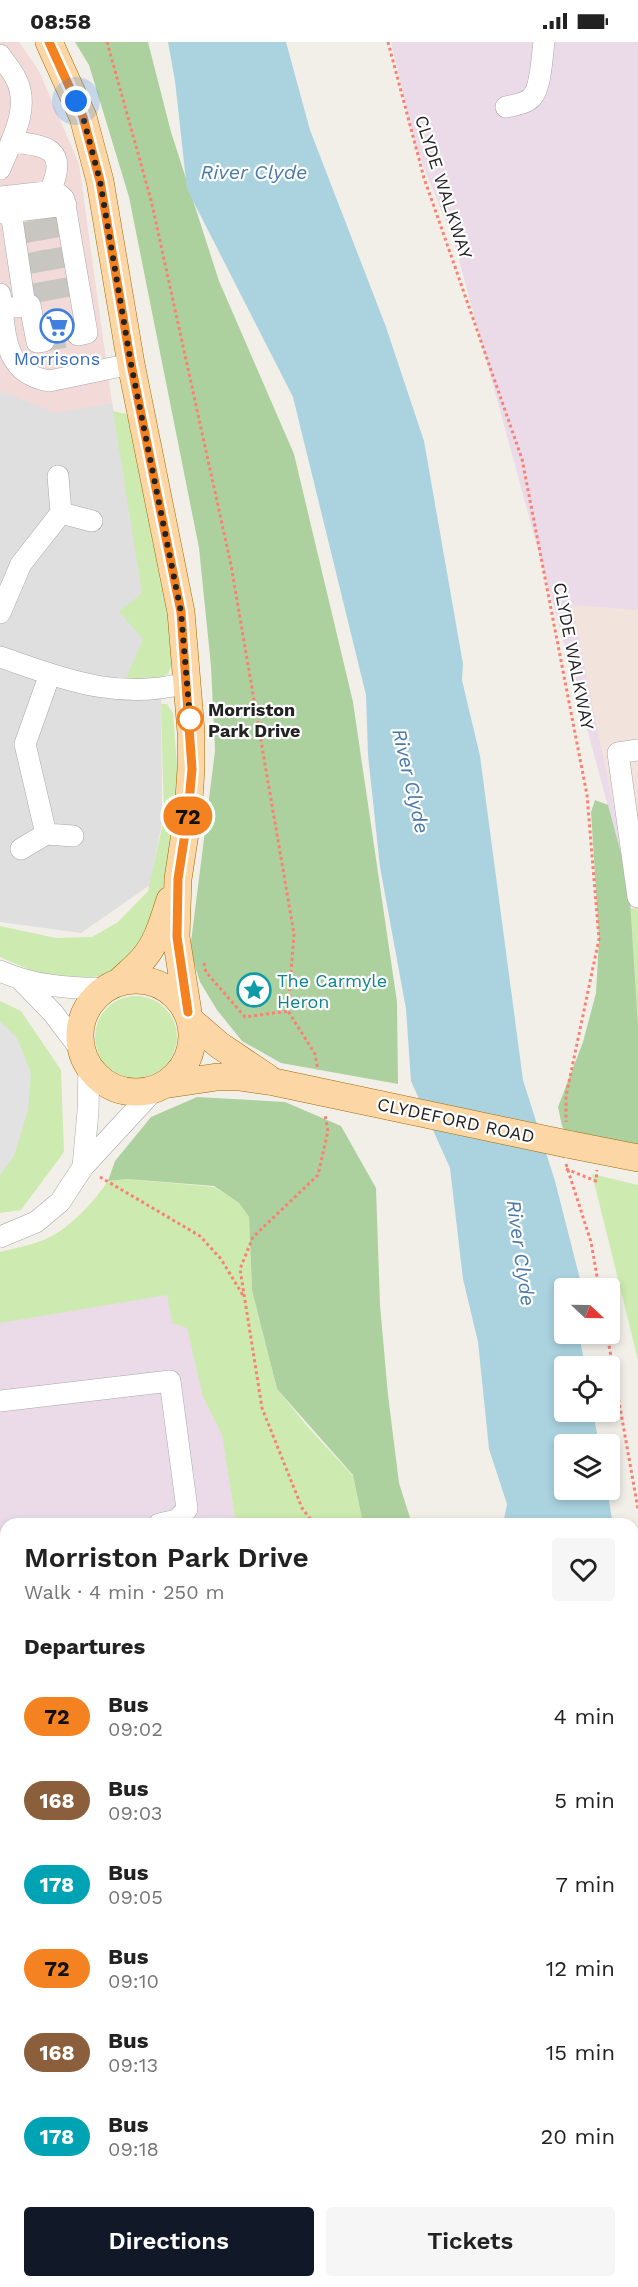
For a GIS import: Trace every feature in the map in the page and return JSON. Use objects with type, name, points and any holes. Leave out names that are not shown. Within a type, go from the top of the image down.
[{"type":"main road","points":[[49,42],[83,117],[100,181],[131,364],[181,612],[192,769],[178,879],[177,937],[193,1030],[191,1049],[184,1066],[171,1080],[159,1087],[136,1092],[118,1090],[101,1081],[85,1058],[80,1031],[84,1013],[95,997],[143,959],[151,948],[178,879]]},
{"type":"main road","points":[[111,986],[127,980],[145,980],[163,986],[177,997],[189,1016]]},
{"type":"main road","name":"CLYDEFORD ROAD","points":[[189,1016],[219,1045],[274,1082]]},
{"type":"main road","name":"CLYDEFORD ROAD","points":[[159,1087],[217,1077],[239,1077],[274,1082],[638,1158]]},
{"type":"street","points":[[506,107],[532,98],[537,89],[544,42]]},
{"type":"street","points":[[0,55],[16,78],[21,90],[22,104],[20,118],[0,169]]},
{"type":"street","points":[[11,142],[42,146],[54,156],[58,171],[31,208],[31,305],[36,342],[44,340]]},
{"type":"street","points":[[31,208],[77,296],[87,333],[78,335]]},
{"type":"street","points":[[31,305],[1,302],[10,354],[25,374],[49,381],[131,364]]},
{"type":"street","points":[[0,613],[21,564],[61,513],[58,476]]},
{"type":"street","points":[[61,513],[92,521]]},
{"type":"street","points":[[0,657],[96,687],[142,691],[186,683]]},
{"type":"street","points":[[46,834],[25,744],[50,674]]},
{"type":"street","points":[[638,750],[618,753],[638,897]]},
{"type":"street","points":[[21,849],[46,834],[73,836]]},
{"type":"street","points":[[0,971],[22,981],[70,988],[111,986]]},
{"type":"street","points":[[22,981],[58,1019],[85,1058],[88,1111],[83,1167]]},
{"type":"street","points":[[0,1237],[36,1222],[60,1202],[83,1167],[159,1087]]},
{"type":"street","points":[[0,1401],[170,1381],[187,1509],[179,1518]]},
{"type":"path","points":[[107,42],[152,200],[231,565],[294,934],[288,1011],[315,1054],[319,1076]]},
{"type":"path","name":"CLYDE WALKWAY","points":[[388,42],[424,178],[522,459],[587,795],[599,939],[566,1096],[566,1168],[591,1242],[597,1278]]},
{"type":"path","points":[[203,962],[206,972],[245,1017],[288,1011]]},
{"type":"path","points":[[310,1518],[302,1508],[262,1408],[240,1269],[253,1237],[318,1175],[328,1131],[324,1109]]},
{"type":"path","points":[[83,1167],[200,1236],[221,1259],[245,1299]]},
{"type":"path","points":[[609,1344],[638,1509]]},
{"type":"shaded area","points":[[0,42],[19,42],[39,71],[79,164],[112,403],[56,413],[0,391]]},
{"type":"shaded area","points":[[391,42],[638,42],[638,1036],[629,883],[454,242],[415,145]]},
{"type":"shaded area","points":[[0,390],[54,411],[112,403],[161,657],[162,823],[150,885],[81,933],[0,922]]},
{"type":"shaded area","points":[[572,605],[638,610],[638,908],[631,909],[629,883]]},
{"type":"shaded area","points":[[0,1021],[17,1038],[31,1073],[28,1110],[14,1156],[0,1175]]},
{"type":"shaded area","points":[[0,1283],[200,1286],[235,1518],[0,1518]]},
{"type":"green space","points":[[75,42],[148,42],[171,132],[219,281],[294,454],[353,702],[397,1002],[398,1084],[281,1063],[242,1041],[217,1010],[200,982],[190,950],[215,751],[211,666],[199,548],[129,197],[89,65]]},
{"type":"green space","points":[[113,411],[126,414],[134,431],[174,659],[168,674],[159,678],[124,683],[143,639],[119,612],[142,593]]},
{"type":"green space","points":[[161,704],[167,704],[173,713],[179,793],[166,876],[152,930],[112,974],[80,979],[49,978],[0,957],[0,926],[56,938],[92,937],[118,922],[148,891],[164,818]]},
{"type":"green space","points":[[595,800],[608,805],[629,883],[638,1026],[638,1152],[566,1133],[558,1107],[583,1042],[596,993],[599,939],[591,812]]},
{"type":"green space","points":[[638,908],[638,1025],[631,909]]},
{"type":"green space","points":[[136,996],[152,999],[165,1008],[174,1021],[177,1037],[174,1053],[165,1066],[152,1075],[136,1078],[120,1075],[107,1066],[98,1053],[95,1037],[98,1021],[107,1008],[120,999]]},
{"type":"green space","points":[[0,1001],[21,1011],[61,1070],[64,1152],[21,1210],[0,1213]]},
{"type":"green space","points":[[197,1097],[285,1102],[341,1126],[376,1188],[380,1305],[388,1395],[399,1483],[410,1518],[362,1518],[353,1475],[277,1389],[252,1290],[249,1217],[239,1203],[214,1186],[127,1179],[108,1181],[115,1161],[151,1117]]},
{"type":"green space","points":[[592,1174],[638,1185],[638,1360],[620,1287],[620,1278],[618,1278]]},
{"type":"green space","points":[[127,1179],[214,1187],[239,1203],[249,1217],[252,1290],[277,1389],[353,1476],[362,1518],[235,1518],[222,1435],[203,1397],[187,1328],[172,1323],[167,1295],[0,1323],[0,1252],[35,1243],[55,1234],[80,1214],[108,1181]]},
{"type":"water","name":"River Clyde","points":[[168,42],[286,42],[310,130],[386,327],[424,441],[463,664],[462,680],[480,756],[523,1080],[555,1181],[580,1278],[554,1278],[554,1344],[581,1344],[583,1356],[554,1356],[554,1422],[595,1422],[597,1434],[554,1434],[554,1500],[609,1500],[612,1518],[504,1518],[507,1504],[489,1449],[478,1342],[463,1279],[450,1168],[411,1081],[406,1009],[380,867],[368,755],[366,695],[293,397],[187,189],[175,81]]},
{"type":"tunnel","points":[[47,218],[62,298]]},
{"type":"tunnel","points":[[30,221],[46,301]]},
{"type":"tunnel","points":[[44,341],[78,335]]},
{"type":"bus line","name":"72","points":[[49,42],[83,117],[100,181],[131,364],[181,612],[192,769],[178,879],[177,937],[188,1012]]},
{"type":"place","name":"Morrisons","points":[[57,326]]},
{"type":"place","name":"Morriston Park Drive","points":[[190,719]]},
{"type":"place","name":"The Carmyle Heron","points":[[254,990]]},
{"type":"route","points":[[76,101],[83,117],[100,181],[131,364],[181,612],[190,719]]}]
